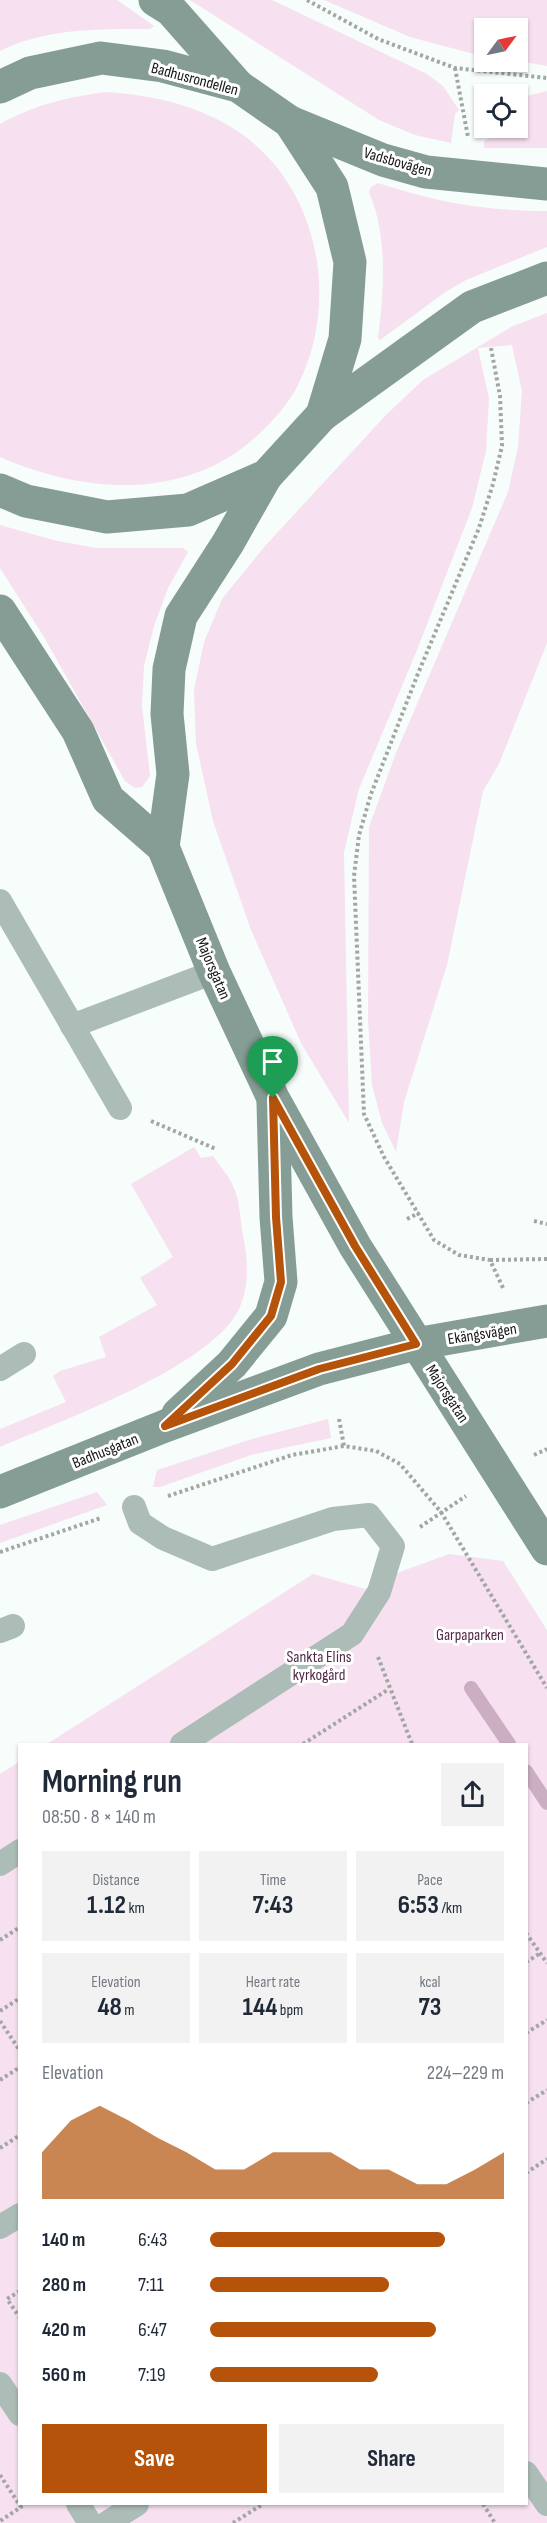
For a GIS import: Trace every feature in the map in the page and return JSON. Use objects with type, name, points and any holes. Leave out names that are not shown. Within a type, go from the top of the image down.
[{"type":"main road","points":[[155,0],[171,10],[238,86]]},
{"type":"main road","name":"Badhusrondellen","points":[[0,87],[30,73],[100,58],[163,66],[238,86],[290,122],[332,187],[350,262],[345,339],[322,415],[266,476],[188,510],[107,517],[26,501],[0,489]]},
{"type":"main road","name":"Vadsbovägen","points":[[290,122],[383,160],[426,172],[547,184]]},
{"type":"main road","points":[[322,415],[472,307],[547,278]]},
{"type":"main road","name":"Majorsgatan","points":[[163,847],[173,774],[167,714],[169,669],[181,616],[228,543],[266,476]]},
{"type":"main road","name":"Majorsgatan","points":[[0,611],[78,731],[108,799],[163,847],[214,972],[273,1098],[355,1246],[547,1549]]},
{"type":"main road","points":[[165,1426],[232,1364],[271,1316],[281,1282],[276,1217],[273,1098]]},
{"type":"main road","name":"Ekängsvägen","points":[[416,1344],[547,1321]]},
{"type":"main road","name":"Badhusgatan","points":[[0,1492],[165,1426],[319,1369],[416,1344]]},
{"type":"lane","points":[[0,901],[120,1108]]},
{"type":"lane","points":[[72,1026],[214,972]]},
{"type":"lane","points":[[0,1369],[24,1354]]},
{"type":"lane","points":[[134,1507],[141,1523],[148,1528],[163,1538],[212,1559],[333,1519],[369,1515],[393,1546],[379,1592],[352,1634],[184,1743]]},
{"type":"lane","points":[[0,1864],[18,1852]]},
{"type":"lane","points":[[0,2228],[18,2216]]},
{"type":"lane","points":[[0,2384],[18,2411]]},
{"type":"lane","points":[[528,2476],[547,2504]]},
{"type":"lane","points":[[79,2505],[90,2523]]},
{"type":"lane","points":[[107,2523],[135,2505]]},
{"type":"path","points":[[307,0],[378,39],[454,68],[547,78]]},
{"type":"path","points":[[454,68],[469,140]]},
{"type":"path","points":[[491,348],[500,396],[502,446],[493,484],[479,528],[371,794],[359,835],[354,876],[364,1114],[384,1156],[434,1240],[459,1256],[490,1260],[547,1259]]},
{"type":"path","points":[[120,1108],[216,1149]]},
{"type":"path","points":[[407,1219],[419,1213]]},
{"type":"path","points":[[534,1221],[547,1224]]},
{"type":"path","points":[[490,1260],[496,1275]]},
{"type":"path","points":[[339,1419],[344,1446]]},
{"type":"path","points":[[0,1552],[292,1455],[344,1446],[376,1450],[400,1464],[441,1512],[547,1688]]},
{"type":"path","points":[[541,1452],[547,1449]]},
{"type":"path","points":[[441,1512],[466,1497]]},
{"type":"path","points":[[366,1612],[389,1689],[411,1743]]},
{"type":"path","points":[[305,1743],[389,1689]]},
{"type":"path","points":[[0,1940],[18,1928]]},
{"type":"path","points":[[528,1936],[547,1963]]},
{"type":"path","points":[[528,1961],[541,1953]]},
{"type":"path","points":[[0,2011],[18,1999]]},
{"type":"path","points":[[528,2032],[547,2020]]},
{"type":"path","points":[[0,2021],[18,2048]]},
{"type":"path","points":[[0,2080],[18,2068]]},
{"type":"path","points":[[528,2102],[547,2090]]},
{"type":"path","points":[[0,2148],[18,2136]]},
{"type":"path","points":[[528,2172],[547,2159]]},
{"type":"path","points":[[18,2292],[7,2299],[18,2315]]},
{"type":"path","points":[[0,2475],[18,2502]]},
{"type":"path","points":[[0,2521],[21,2507],[20,2505]]},
{"type":"path","points":[[233,2523],[261,2505]]},
{"type":"path","points":[[484,2505],[495,2523]]},
{"type":"green space","points":[[0,0],[117,0],[154,26],[150,29],[93,30],[54,34],[18,43],[0,51]]},
{"type":"green space","points":[[190,0],[272,0],[427,74],[443,86],[459,110],[455,114],[451,143],[415,135],[379,120]]},
{"type":"green space","points":[[324,0],[547,0],[547,66],[528,63],[528,18],[474,18],[474,54],[410,37]]},
{"type":"green space","points":[[547,91],[547,148],[484,148],[484,141],[489,138],[528,138],[528,96]]},
{"type":"green space","points":[[106,92],[159,99],[194,109],[228,125],[269,158],[290,185],[305,216],[315,249],[319,283],[318,318],[311,352],[298,385],[276,417],[231,456],[200,471],[168,481],[134,485],[100,484],[66,479],[0,457],[0,124],[52,103]]},
{"type":"green space","points":[[378,183],[461,204],[547,211],[547,247],[466,280],[444,293],[380,340],[378,338],[383,283],[382,245],[369,192],[371,187]]},
{"type":"green space","points":[[547,313],[547,643],[499,764],[483,791],[447,965],[404,1102],[396,1152],[382,1123],[372,1085],[368,1020],[369,827],[396,753],[508,492],[518,447],[522,391],[512,345],[478,348],[489,399],[486,451],[472,508],[417,650],[359,789],[344,852],[349,1123],[301,1043],[251,930],[213,821],[196,744],[194,690],[204,642],[222,599],[265,546],[386,415],[423,380],[513,326]]},
{"type":"green space","points":[[0,525],[57,541],[97,548],[183,548],[188,552],[168,588],[154,626],[144,666],[142,706],[150,776],[142,787],[135,788],[125,781],[44,637],[0,568]]},
{"type":"green space","points":[[194,1147],[201,1158],[213,1156],[229,1178],[237,1197],[247,1273],[245,1293],[238,1311],[222,1332],[197,1353],[165,1372],[94,1408],[0,1447],[0,1429],[66,1402],[53,1376],[60,1371],[106,1357],[99,1337],[157,1305],[140,1278],[173,1257],[131,1184]]},
{"type":"green space","points":[[328,1419],[331,1438],[251,1455],[160,1487],[153,1487],[157,1470],[252,1439]]},
{"type":"green space","points":[[97,1492],[107,1505],[0,1543],[0,1525]]},
{"type":"green space","points":[[449,1554],[503,1561],[547,1630],[547,2523],[0,2523],[0,1774],[18,1763],[18,2505],[528,2505],[528,1743],[49,1743],[313,1574],[365,1589],[389,1576]]},
{"type":"waterway","points":[[471,1688],[508,1743]]},
{"type":"waterway","points":[[528,1774],[547,1803]]},
{"type":"route","points":[[273,1098],[355,1246],[416,1344],[319,1369],[165,1426],[232,1364],[271,1316],[281,1282],[276,1217],[273,1098]]},
{"type":"park label","name":"Garpaparken","points":[[470,1634]]},
{"type":"park label","name":"Sankta Elins kyrkogård","points":[[319,1665]]}]
